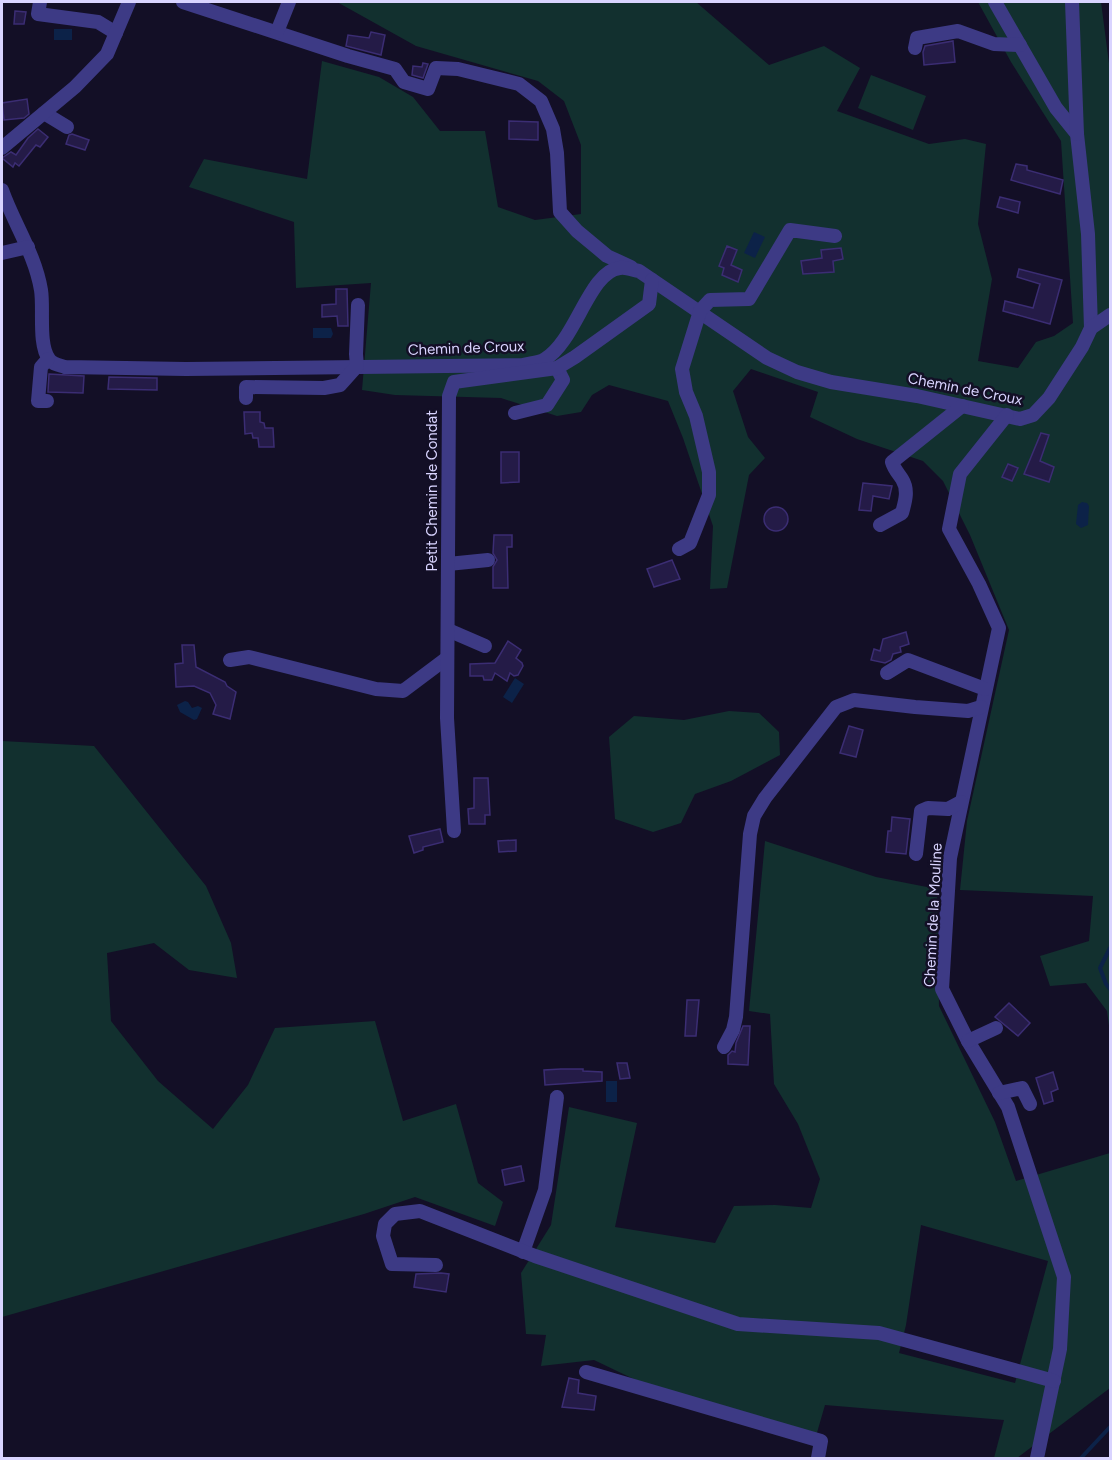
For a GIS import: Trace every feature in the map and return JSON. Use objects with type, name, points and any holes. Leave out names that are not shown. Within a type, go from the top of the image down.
[{"type":"street","points":[[40,2],[38,14],[98,22],[116,33]]},
{"type":"street","points":[[2,148],[75,87],[107,54],[129,2]]},
{"type":"street","points":[[183,2],[348,56],[396,69],[404,82],[428,89],[436,68],[458,69],[519,84],[542,101],[553,129],[557,153],[560,212],[577,231],[607,256],[639,271]]},
{"type":"street","points":[[277,32],[289,2]]},
{"type":"street","points":[[995,2],[1056,108],[1077,134]]},
{"type":"street","points":[[1072,2],[1077,134],[1088,234],[1091,328]]},
{"type":"street","points":[[915,48],[917,38],[958,31],[994,44],[1020,45]]},
{"type":"street","points":[[44,113],[67,128]]},
{"type":"street","points":[[2,190],[28,247],[42,293],[44,344],[48,359],[41,367],[38,400],[47,401]]},
{"type":"street","points":[[679,549],[690,543],[708,495],[709,472],[704,446],[696,416],[686,392],[682,369],[700,311],[710,300],[749,299],[790,230],[835,236]]},
{"type":"street","points":[[2,253],[28,247]]},
{"type":"street","name":"Chemin de Croux","points":[[48,359],[65,367],[186,369],[523,365],[544,360],[559,348],[603,276],[619,268],[639,271],[767,358],[797,372],[831,382],[1020,419],[1033,415],[1049,398],[1082,347],[1091,328],[1110,315]]},
{"type":"street","name":"Petit Chemin de Condat","points":[[454,831],[448,733],[447,658],[449,396],[454,382],[557,368],[649,304],[652,280]]},
{"type":"street","points":[[246,398],[246,387],[324,388],[340,385],[357,366],[358,305]]},
{"type":"street","points":[[515,413],[547,405],[563,380],[557,368]]},
{"type":"street","points":[[880,525],[902,513],[906,497],[904,482],[892,462],[962,406]]},
{"type":"street","name":"Chemin de la Mouline","points":[[1007,415],[960,474],[949,529],[979,584],[999,628],[950,858],[942,989],[969,1041],[1008,1107],[1064,1277],[1060,1349],[1037,1458]]},
{"type":"street","points":[[448,564],[488,560]]},
{"type":"street","points":[[448,630],[484,646]]},
{"type":"street","points":[[230,660],[249,657],[376,689],[403,691],[447,658]]},
{"type":"street","points":[[887,673],[908,660],[985,689]]},
{"type":"street","points":[[724,1047],[733,1030],[736,1017],[750,834],[754,816],[765,798],[836,707],[854,700],[968,711],[981,707]]},
{"type":"street","points":[[916,854],[921,811],[928,808],[948,809],[961,802]]},
{"type":"street","points":[[969,1041],[996,1028]]},
{"type":"street","points":[[999,1093],[1022,1088],[1030,1104]]},
{"type":"street","points":[[523,1252],[545,1190],[557,1097]]},
{"type":"street","points":[[436,1265],[392,1264],[383,1236],[385,1224],[395,1214],[420,1211],[523,1252],[738,1324],[879,1333],[1054,1381]]},
{"type":"street","points":[[586,1372],[821,1441],[818,1458]]},
{"type":"green space","points":[[337,2],[696,2],[769,65],[824,46],[860,68],[837,111],[929,144],[965,139],[986,144],[978,224],[992,279],[978,361],[1018,368],[1036,342],[1054,336],[1073,323],[1061,141],[1011,62],[978,2],[1101,2],[1110,71],[1110,1033],[1107,1011],[1086,983],[1050,986],[1040,956],[1089,941],[1093,896],[960,890],[967,821],[1009,630],[970,535],[943,481],[923,461],[857,439],[810,417],[818,392],[751,369],[733,391],[748,437],[765,458],[749,475],[727,588],[710,589],[713,526],[668,401],[609,385],[592,395],[581,412],[557,416],[501,398],[395,395],[362,390],[371,283],[296,288],[294,222],[189,187],[204,159],[307,179],[322,61],[379,77],[413,97],[440,131],[485,131],[498,207],[535,220],[581,214],[581,145],[564,101],[538,81],[416,46]]},
{"type":"green space","points":[[871,75],[926,96],[913,130],[858,108]]},
{"type":"green space","points":[[729,711],[759,713],[779,732],[780,755],[731,781],[695,794],[681,823],[653,832],[615,819],[609,737],[634,716],[684,720]]},
{"type":"green space","points":[[2,741],[94,746],[206,886],[231,943],[237,978],[189,970],[154,943],[107,953],[111,1021],[158,1081],[213,1129],[248,1085],[275,1028],[375,1021],[403,1121],[456,1104],[478,1183],[503,1202],[495,1226],[415,1197],[364,1214],[2,1317]]},
{"type":"green space","points":[[765,841],[876,877],[937,889],[939,1006],[995,1122],[1016,1181],[1110,1153],[1110,1388],[1017,1458],[994,1458],[1004,1420],[825,1405],[814,1443],[688,1405],[594,1360],[541,1366],[546,1335],[526,1334],[521,1273],[551,1225],[569,1107],[637,1123],[615,1227],[715,1243],[734,1206],[775,1205],[811,1208],[820,1179],[798,1124],[774,1084],[770,1014],[749,1011]],"holes":[[[921,1225],[1048,1261],[1015,1383],[899,1353],[906,1325]]]},
{"type":"water","points":[[54,29],[72,29],[72,40],[54,40]]},
{"type":"water","points":[[754,232],[765,237],[755,258],[744,253]]},
{"type":"water","points":[[313,328],[331,328],[333,334],[331,338],[313,338]]},
{"type":"water","points":[[1082,502],[1089,506],[1088,525],[1081,528],[1076,524],[1078,505]]},
{"type":"water","points":[[515,678],[524,684],[512,703],[503,697]]},
{"type":"water","points":[[185,701],[192,708],[198,706],[202,708],[197,719],[194,720],[180,712],[177,705]]},
{"type":"water","points":[[606,1081],[617,1081],[617,1102],[606,1102]]},
{"type":"building","points":[[15,11],[26,12],[24,24],[14,24]]},
{"type":"building","points":[[371,32],[385,35],[381,55],[346,46],[348,35],[369,38]]},
{"type":"building","points":[[953,41],[955,62],[924,65],[925,46]]},
{"type":"building","points":[[423,63],[428,64],[423,78],[412,75],[413,66],[422,67]]},
{"type":"building","points":[[27,99],[29,114],[24,118],[4,120],[2,103]]},
{"type":"building","points":[[509,121],[538,122],[538,140],[509,139]]},
{"type":"building","points":[[38,129],[48,137],[40,147],[36,145],[19,166],[15,163],[13,167],[2,158],[11,152],[16,155],[28,138]]},
{"type":"building","points":[[69,135],[89,140],[85,150],[66,144]]},
{"type":"building","points":[[1016,164],[1027,166],[1027,170],[1063,180],[1060,194],[1011,180]]},
{"type":"building","points":[[1000,197],[1020,202],[1018,213],[997,207]]},
{"type":"building","points":[[727,246],[737,250],[731,265],[742,270],[738,282],[722,275],[724,268],[719,266]]},
{"type":"building","points":[[841,248],[843,259],[833,261],[834,272],[803,274],[801,261],[822,258],[821,250]]},
{"type":"building","points":[[1019,269],[1062,280],[1050,324],[1003,311],[1005,301],[1033,308],[1040,284],[1017,277]]},
{"type":"building","points":[[336,289],[347,289],[348,326],[338,326],[337,316],[322,317],[322,305],[336,304]]},
{"type":"building","points":[[49,374],[84,376],[83,393],[48,392]]},
{"type":"building","points":[[109,377],[157,378],[157,390],[108,389]]},
{"type":"building","points":[[244,412],[260,412],[260,422],[264,423],[265,428],[273,428],[274,447],[259,447],[258,438],[253,438],[252,433],[245,434]]},
{"type":"building","points":[[1041,433],[1049,435],[1040,461],[1054,467],[1049,482],[1024,474]]},
{"type":"building","points":[[501,452],[519,452],[519,482],[501,483]]},
{"type":"building","points":[[1008,464],[1018,468],[1012,481],[1002,477]]},
{"type":"building","points":[[863,483],[892,486],[889,499],[873,496],[871,511],[859,510]]},
{"type":"building","points":[[776,507],[781,508],[787,514],[787,524],[781,530],[776,531],[771,530],[765,524],[764,519],[765,514],[771,508]]},
{"type":"building","points":[[494,535],[512,535],[512,547],[507,547],[508,588],[493,588],[493,567],[497,560],[493,553]]},
{"type":"building","points":[[672,560],[680,579],[654,587],[647,569]]},
{"type":"building","points":[[906,632],[909,644],[900,647],[901,652],[893,654],[891,660],[885,663],[871,660],[874,649],[880,651],[883,639]]},
{"type":"building","points":[[508,641],[521,650],[516,658],[523,666],[518,675],[514,676],[510,673],[507,681],[495,673],[492,680],[484,680],[483,676],[470,676],[470,664],[495,663]]},
{"type":"building","points":[[182,645],[194,645],[196,667],[225,682],[236,692],[230,719],[213,714],[216,705],[210,693],[194,686],[176,687],[175,664],[183,663]]},
{"type":"building","points":[[849,726],[863,730],[856,757],[840,753]]},
{"type":"building","points":[[474,778],[488,778],[490,815],[485,815],[485,824],[469,824],[468,809],[474,808]]},
{"type":"building","points":[[892,817],[910,819],[906,854],[886,852]]},
{"type":"building","points":[[440,829],[443,842],[423,847],[423,850],[414,853],[409,836]]},
{"type":"building","points":[[516,840],[516,851],[499,852],[498,841]]},
{"type":"building","points":[[687,1000],[699,1000],[696,1036],[685,1036]]},
{"type":"building","points":[[1009,1003],[1030,1023],[1018,1036],[995,1017]]},
{"type":"building","points":[[743,1026],[750,1026],[748,1065],[728,1064],[728,1055],[732,1051],[735,1052]]},
{"type":"building","points":[[617,1063],[627,1063],[630,1078],[620,1079]]},
{"type":"building","points":[[544,1070],[602,1072],[602,1081],[545,1085]]},
{"type":"building","points":[[1053,1072],[1058,1089],[1051,1092],[1053,1101],[1044,1104],[1036,1078]]},
{"type":"building","points":[[521,1166],[524,1181],[505,1185],[502,1170]]},
{"type":"building","points":[[416,1274],[449,1274],[446,1292],[414,1287]]},
{"type":"building","points":[[569,1378],[579,1380],[578,1393],[596,1396],[594,1410],[562,1407]]},
{"type":"waterway","points":[[1110,948],[1100,968],[1110,989]]},
{"type":"waterway","points":[[1081,1458],[1110,1427]]}]
